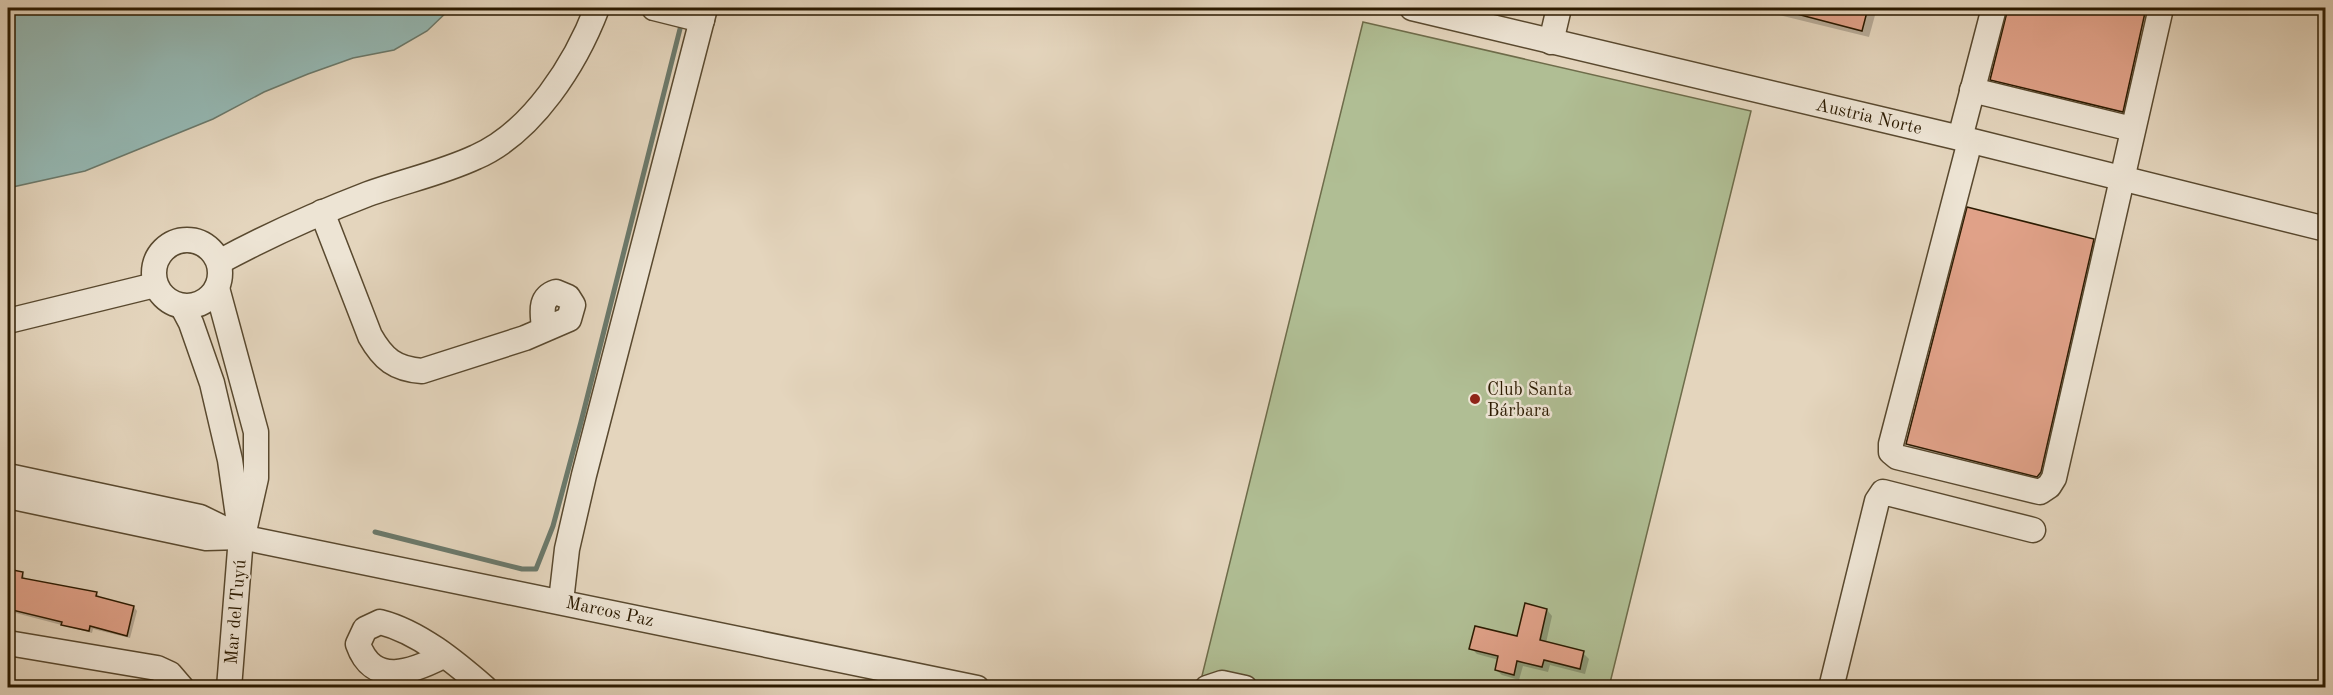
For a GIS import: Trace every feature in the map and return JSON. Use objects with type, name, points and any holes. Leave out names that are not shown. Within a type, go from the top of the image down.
[{"type":"street","points":[[219,262],[265,237],[322,212],[478,157],[505,139],[532,114],[569,66],[597,8]]},
{"type":"street","name":"Austria Norte","points":[[1412,8],[1965,139],[2325,229]]},
{"type":"street","points":[[1551,42],[1559,8]]},
{"type":"street","points":[[1994,8],[1972,90],[1965,139],[1891,444],[1891,452],[1897,457],[1908,460],[2040,492],[2049,486],[2054,478],[2161,8]]},
{"type":"street","points":[[561,600],[567,549],[685,13]]},
{"type":"street","points":[[1972,90],[2132,129]]},
{"type":"street","points":[[322,212],[370,336],[379,353],[392,364],[404,369],[422,371],[465,359],[544,329]]},
{"type":"street","points":[[217,288],[202,303],[182,306],[166,299],[155,285],[153,274],[159,254],[176,241],[197,241],[206,246],[219,262],[217,288],[252,412],[257,463],[252,504],[241,537]]},
{"type":"street","points":[[8,321],[155,285]]},
{"type":"street","points":[[182,306],[191,323],[212,383],[230,460],[241,537]]},
{"type":"street","points":[[8,476],[200,517],[241,537]]},
{"type":"street","points":[[1831,687],[1877,501],[1883,492],[2033,530]]},
{"type":"street","points":[[8,496],[206,538],[241,537]]},
{"type":"street","name":"Marcos Paz","points":[[241,537],[561,600],[977,687]]},
{"type":"street","name":"Mar del Tuyú","points":[[229,687],[241,537]]},
{"type":"street","points":[[8,643],[157,668],[170,674],[182,687]]},
{"type":"street","points":[[443,656],[484,687]]},
{"type":"street","points":[[1207,687],[1222,683],[1245,687]]},
{"type":"green space","name":"Club Santa Bárbara","points":[[1363,22],[1751,111],[1609,687],[1199,688]]},
{"type":"water","points":[[8,8],[451,8],[427,31],[394,50],[353,58],[308,74],[264,92],[213,119],[85,171],[8,188]]},
{"type":"building","points":[[1790,8],[1868,8],[1862,31],[1789,12]]},
{"type":"building","points":[[2008,8],[2146,8],[2123,112],[1990,80]]},
{"type":"building","points":[[1967,207],[2094,239],[2041,472],[2037,477],[1906,444]]},
{"type":"building","points":[[8,569],[23,572],[22,578],[97,592],[96,596],[134,606],[127,636],[90,626],[89,631],[61,625],[62,622],[8,609]]},
{"type":"building","points":[[1525,603],[1547,609],[1540,640],[1584,651],[1580,669],[1544,660],[1542,667],[1517,661],[1514,675],[1495,670],[1498,656],[1469,649],[1475,626],[1517,636]]},
{"type":"waterway","points":[[375,532],[522,569],[536,569],[553,526],[581,422],[682,21]]},
{"type":"place","name":"Club Santa Bárbara","points":[[1475,399]]}]
